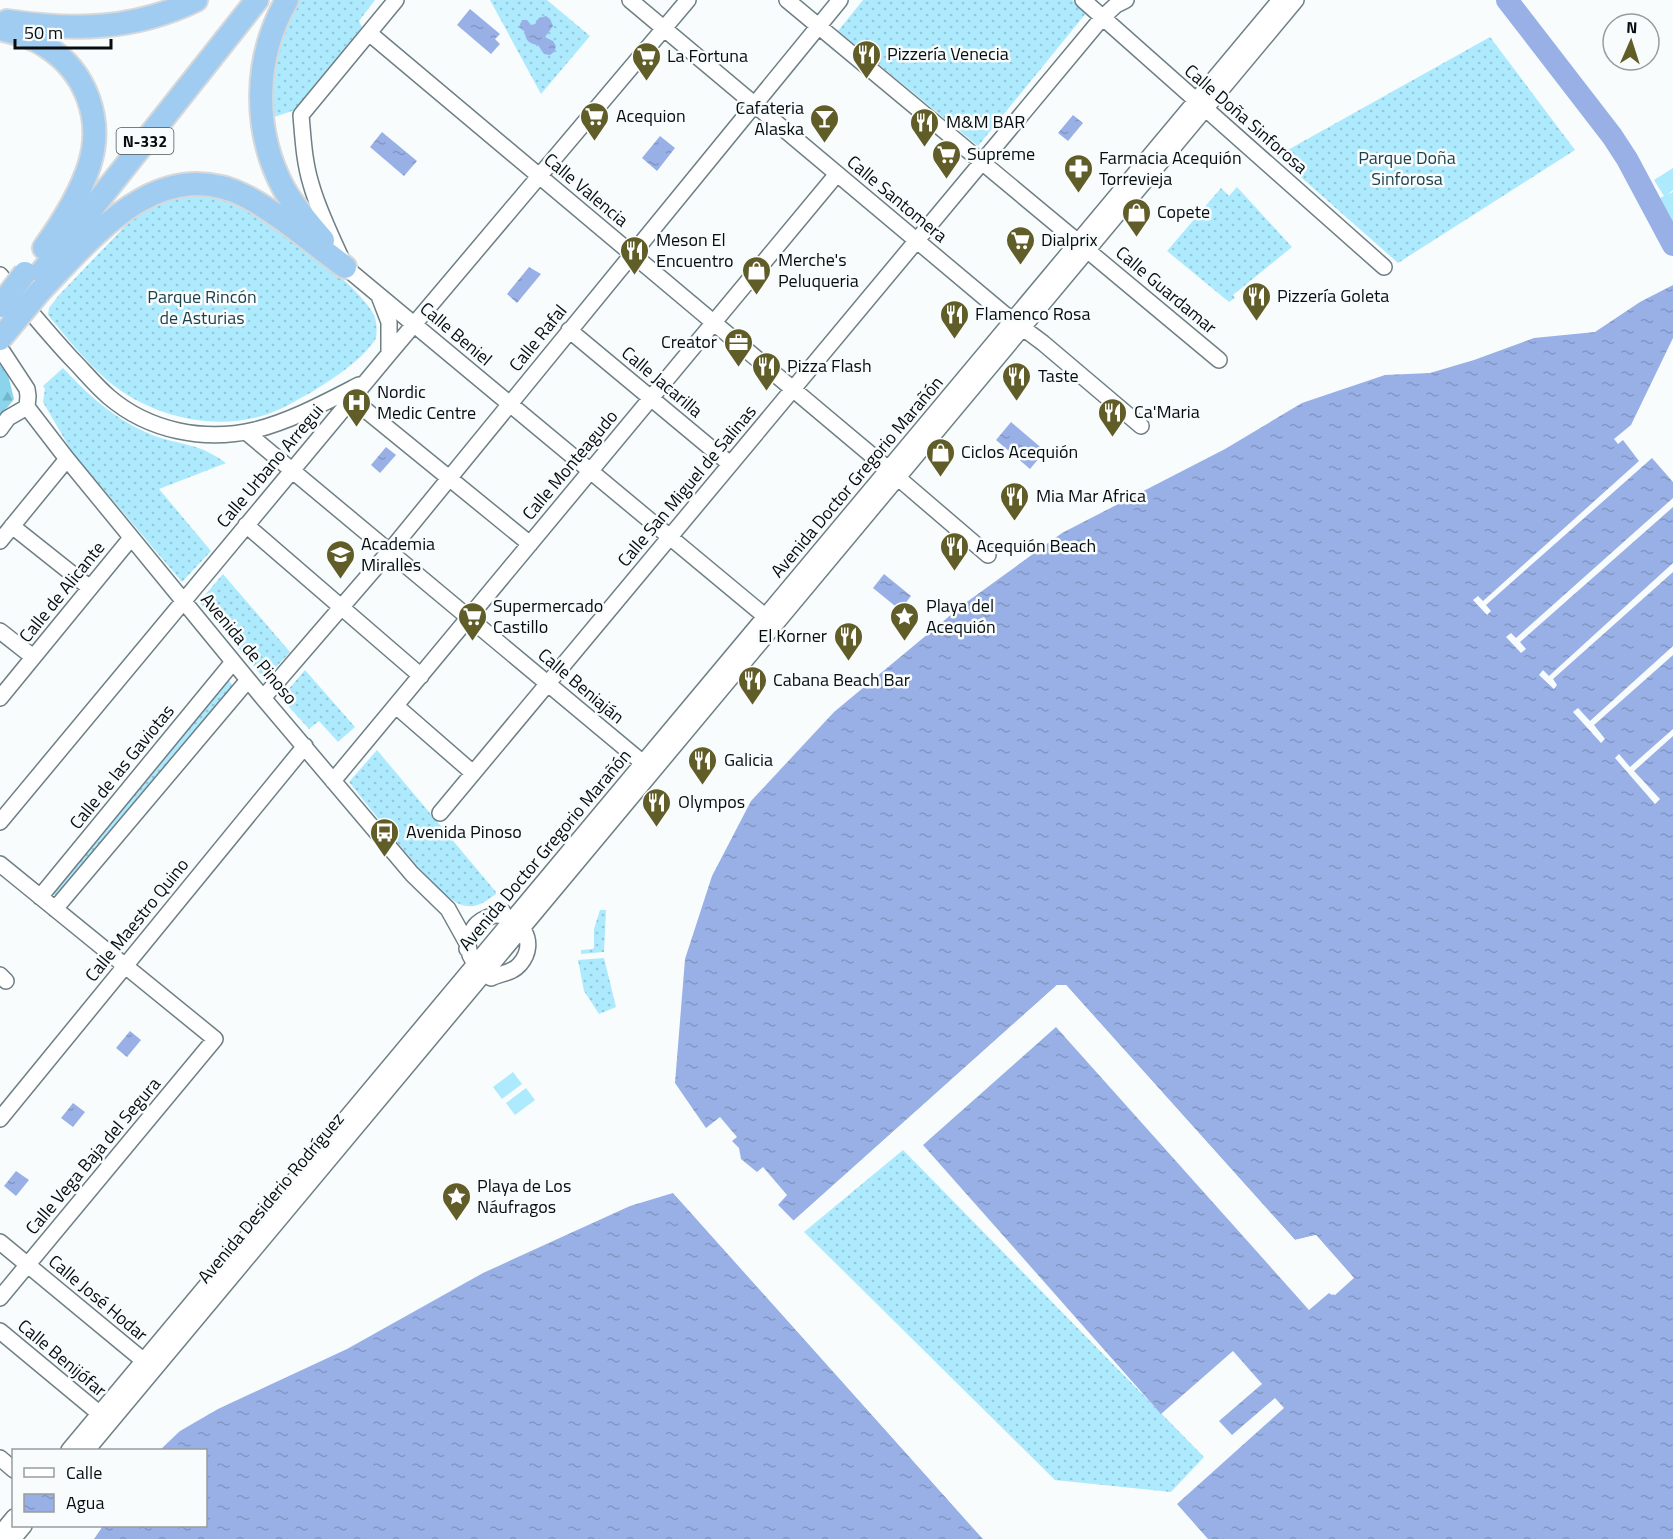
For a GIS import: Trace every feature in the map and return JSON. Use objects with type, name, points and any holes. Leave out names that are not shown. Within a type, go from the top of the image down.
[{"type":"highway","points":[[0,20],[71,26],[129,24],[158,16],[196,0]]},
{"type":"highway","name":"N-332","points":[[0,323],[256,0]]},
{"type":"highway","points":[[287,0],[271,34],[265,57],[261,103],[267,144],[273,164],[295,206],[345,267]]},
{"type":"highway","points":[[0,29],[37,41],[66,61],[86,92],[94,118],[94,147],[85,176],[33,282]]},
{"type":"highway","points":[[0,306],[97,235],[136,202],[157,191],[182,184],[220,186],[247,197],[345,267]]},
{"type":"highway","name":"N-332","points":[[0,339],[33,282]]},
{"type":"street","points":[[369,33],[396,0]]},
{"type":"street","name":"Calle Santomera","points":[[630,0],[1141,426]]},
{"type":"street","name":"Calle Urbano Arregui","points":[[0,822],[291,471],[688,0]]},
{"type":"street","name":"Calle Guardamar","points":[[787,0],[1219,360]]},
{"type":"street","name":"Calle Rafal","points":[[263,698],[389,552],[840,0]]},
{"type":"street","name":"Calle Doña Sinforosa","points":[[1083,0],[1384,267]]},
{"type":"street","name":"Avenida Doctor Gregorio Marañón","points":[[467,983],[487,970],[518,923],[1201,104],[1280,0]]},
{"type":"street","name":"Avenida Doctor Gregorio Marañón","points":[[1201,104],[1296,0]]},
{"type":"street","name":"Calle San Miguel de Salinas","points":[[440,813],[916,240],[1102,18],[1119,2]]},
{"type":"street","name":"Calle Beniel","points":[[369,33],[301,115],[305,160],[310,182],[321,214],[345,267],[770,620]]},
{"type":"street","name":"Calle Valencia","points":[[369,33],[988,555]]},
{"type":"street","name":"Calle Monteagudo","points":[[333,781],[837,174]]},
{"type":"street","points":[[0,275],[100,389],[126,410],[150,422],[177,431],[210,435],[246,432],[274,424],[366,382]]},
{"type":"street","points":[[315,406],[368,366],[389,354],[389,322],[378,294]]},
{"type":"street","name":"Calle Jacarilla","points":[[569,330],[730,464]]},
{"type":"street","points":[[0,348],[27,389],[28,396],[27,408],[8,418],[0,429]]},
{"type":"street","points":[[352,399],[530,544]]},
{"type":"street","name":"Avenida de Pinoso","points":[[27,408],[263,698],[412,874],[448,909],[468,945],[470,955],[487,970]]},
{"type":"street","name":"Calle Beniaján","points":[[246,432],[643,763]]},
{"type":"street","points":[[0,541],[67,459]]},
{"type":"street","points":[[246,525],[421,676]]},
{"type":"street","points":[[12,526],[90,588]]},
{"type":"street","name":"Calle de Alicante","points":[[0,698],[131,538]]},
{"type":"street","name":"Avenida Doctor Gregorio Marañón","points":[[518,923],[525,904],[643,763],[770,620]]},
{"type":"street","points":[[0,631],[33,657]]},
{"type":"street","name":"Calle de las Gaviotas","points":[[40,897],[233,662]]},
{"type":"street","points":[[55,909],[248,680]]},
{"type":"street","points":[[396,706],[473,773]]},
{"type":"street","name":"Calle Maestro Quino","points":[[0,1119],[305,746]]},
{"type":"street","points":[[0,864],[122,969]]},
{"type":"street","points":[[0,875],[122,969]]},
{"type":"street","points":[[467,983],[468,945],[476,924],[492,915],[525,904]]},
{"type":"street","points":[[448,909],[470,916],[492,915],[518,923],[528,942],[526,955],[518,966],[487,970],[467,983]]},
{"type":"street","name":"Calle Vega Baja del Segura","points":[[0,1298],[215,1039],[122,969]]},
{"type":"street","name":"Avenida Desiderio Rodríguez","points":[[70,1449],[467,983]]},
{"type":"street","name":"Avenida Desiderio Rodríguez","points":[[88,1449],[467,983]]},
{"type":"street","name":"Calle José Hodar","points":[[0,1242],[144,1361]]},
{"type":"street","name":"Calle Benijófar","points":[[0,1331],[100,1414]]},
{"type":"street","points":[[0,1458],[12,1468]]},
{"type":"street","points":[[0,1534],[12,1519]]},
{"type":"street","points":[[13,1539],[23,1527]]},
{"type":"green space","points":[[297,0],[375,0],[359,21],[362,27],[295,110],[274,117],[270,111],[275,54]]},
{"type":"green space","points":[[490,0],[547,0],[590,36],[541,94]]},
{"type":"green space","points":[[863,0],[1072,0],[1087,12],[978,146],[838,31]]},
{"type":"green space","name":"Parque Doña Sinforosa","points":[[1490,37],[1575,150],[1398,263],[1277,156]]},
{"type":"green space","points":[[1673,168],[1673,190],[1668,194],[1673,192],[1673,223],[1660,198],[1664,196],[1654,180]]},
{"type":"green space","points":[[1237,187],[1292,247],[1233,295],[1235,298],[1229,302],[1167,251],[1221,188],[1229,196]]},
{"type":"green space","name":"Parque Rincón de Asturias","points":[[200,193],[236,201],[289,235],[351,287],[374,315],[377,326],[376,338],[371,346],[337,376],[282,408],[246,420],[226,422],[186,418],[166,413],[129,396],[95,369],[48,315],[49,308],[59,295],[131,220],[147,208],[163,201]]},
{"type":"green space","points":[[0,361],[8,375],[14,399],[0,417]]},
{"type":"green space","points":[[63,368],[96,400],[133,426],[161,438],[202,449],[226,463],[159,489],[211,551],[182,582],[72,452],[43,402],[45,389],[43,386]]},
{"type":"green space","points":[[223,574],[290,652],[265,679],[199,602]]},
{"type":"green space","points":[[305,670],[355,727],[338,742],[319,721],[309,729],[281,698]]},
{"type":"green space","points":[[226,677],[234,687],[60,900],[50,891]]},
{"type":"green space","points":[[377,750],[496,894],[476,905],[462,905],[436,886],[404,850],[349,782]]},
{"type":"green space","points":[[600,910],[606,910],[604,952],[581,954],[581,950],[594,947],[594,929]]},
{"type":"green space","points":[[604,958],[616,1007],[599,1014],[584,991],[578,960]]},
{"type":"green space","points":[[513,1072],[522,1084],[502,1099],[493,1087]]},
{"type":"green space","points":[[526,1088],[535,1100],[515,1115],[506,1103]]},
{"type":"green space","points":[[903,1150],[1204,1457],[1171,1492],[1055,1480],[804,1232]]},
{"type":"water","points":[[470,9],[500,34],[495,39],[500,44],[491,54],[457,25]]},
{"type":"water","points":[[546,16],[553,26],[545,37],[553,41],[556,46],[550,55],[544,54],[538,45],[528,42],[525,32],[519,27],[522,20],[527,20],[531,25],[535,24],[539,18]]},
{"type":"water","points":[[1073,115],[1083,123],[1068,141],[1058,133]]},
{"type":"water","points":[[382,132],[417,161],[404,176],[370,147]]},
{"type":"water","points":[[660,136],[675,148],[657,171],[642,158]]},
{"type":"water","points":[[529,267],[541,274],[517,303],[507,294]]},
{"type":"water","points":[[1673,285],[1673,338],[1631,425],[1614,439],[1618,444],[1623,440],[1639,461],[1483,601],[1478,596],[1473,600],[1487,615],[1491,611],[1486,605],[1652,458],[1673,482],[1673,498],[1516,638],[1511,633],[1506,637],[1521,653],[1526,649],[1520,642],[1673,507],[1673,563],[1549,676],[1543,670],[1539,675],[1554,689],[1557,685],[1553,679],[1673,572],[1673,646],[1590,721],[1578,708],[1573,712],[1601,743],[1605,739],[1594,725],[1673,655],[1673,729],[1630,767],[1619,754],[1615,758],[1655,804],[1660,799],[1634,771],[1673,736],[1673,1539],[1208,1539],[1177,1504],[1284,1408],[1275,1398],[1232,1435],[1219,1421],[1262,1384],[1233,1351],[1161,1414],[923,1145],[1056,1027],[1309,1310],[1329,1293],[1332,1295],[1353,1277],[1316,1235],[1295,1240],[1066,985],[1057,985],[793,1221],[778,1205],[787,1195],[763,1167],[757,1172],[741,1159],[739,1148],[732,1141],[737,1137],[720,1117],[706,1128],[675,1083],[685,959],[712,876],[751,801],[834,712],[964,604],[1062,533],[1225,449],[1302,403],[1385,375],[1430,373],[1534,338],[1595,332],[1640,302]]},
{"type":"water","points":[[1011,422],[1045,451],[1030,469],[996,440]]},
{"type":"water","points":[[386,447],[396,455],[380,473],[371,465]]},
{"type":"water","points":[[884,574],[911,596],[900,610],[873,588]]},
{"type":"water","points":[[130,1031],[141,1040],[127,1057],[116,1048]]},
{"type":"water","points":[[73,1103],[85,1112],[73,1127],[61,1118]]},
{"type":"water","points":[[16,1171],[29,1180],[16,1196],[4,1186]]},
{"type":"water","points":[[673,1193],[983,1539],[94,1539],[102,1527],[207,1527],[207,1449],[161,1449],[180,1431],[218,1409],[347,1349],[483,1273],[630,1206]]},
{"type":"pier","points":[[1057,985],[1066,985],[1295,1240],[1316,1235],[1354,1278],[1335,1295],[1329,1293],[1334,1292],[1349,1277],[1315,1238],[1292,1242],[1065,988],[1058,988],[795,1223],[791,1223],[776,1208],[778,1205],[794,1221]]},
{"type":"pier","points":[[671,1190],[675,1191],[695,1211],[986,1539],[983,1539]]},
{"type":"waterway","points":[[1507,0],[1612,136],[1627,159],[1673,245]]},
{"type":"place","name":"Pizzería Venecia","points":[[866,80]]},
{"type":"place","name":"La Fortuna","points":[[646,82]]},
{"type":"place","name":"Acequion","points":[[595,142]]},
{"type":"place","name":"Cafateria Alaska","points":[[825,144]]},
{"type":"place","name":"M&M BAR","points":[[925,148]]},
{"type":"place","name":"Supreme","points":[[946,180]]},
{"type":"place","name":"Farmacia Acequión Torrevieja","points":[[1078,194]]},
{"type":"place","name":"Copete","points":[[1136,238]]},
{"type":"place","name":"Dialprix","points":[[1020,266]]},
{"type":"place","name":"Meson El Encuentro","points":[[635,276]]},
{"type":"place","name":"Merche's Peluqueria","points":[[757,296]]},
{"type":"place","name":"Pizzería Goleta","points":[[1256,322]]},
{"type":"place","name":"Flamenco Rosa","points":[[954,340]]},
{"type":"place","name":"Creator","points":[[738,368]]},
{"type":"place","name":"Pizza Flash","points":[[766,392]]},
{"type":"place","name":"Taste","points":[[1017,402]]},
{"type":"place","name":"Nordic Medic Centre","points":[[356,428]]},
{"type":"place","name":"Ca'Maria","points":[[1113,438]]},
{"type":"place","name":"Ciclos Acequión","points":[[940,478]]},
{"type":"place","name":"Mia Mar Africa","points":[[1015,522]]},
{"type":"place","name":"Acequión Beach","points":[[955,572]]},
{"type":"place","name":"Academia Miralles","points":[[340,580]]},
{"type":"place","name":"Supermercado Castillo","points":[[472,642]]},
{"type":"place","name":"Playa del Acequión","points":[[905,642]]},
{"type":"place","name":"El Korner","points":[[848,662]]},
{"type":"place","name":"Cabana Beach Bar","points":[[752,706]]},
{"type":"place","name":"Galicia","points":[[703,786]]},
{"type":"place","name":"Olympos","points":[[657,828]]},
{"type":"place","name":"Avenida Pinoso","points":[[385,858]]},
{"type":"place","name":"Playa de Los Náufragos","points":[[456,1222]]}]
